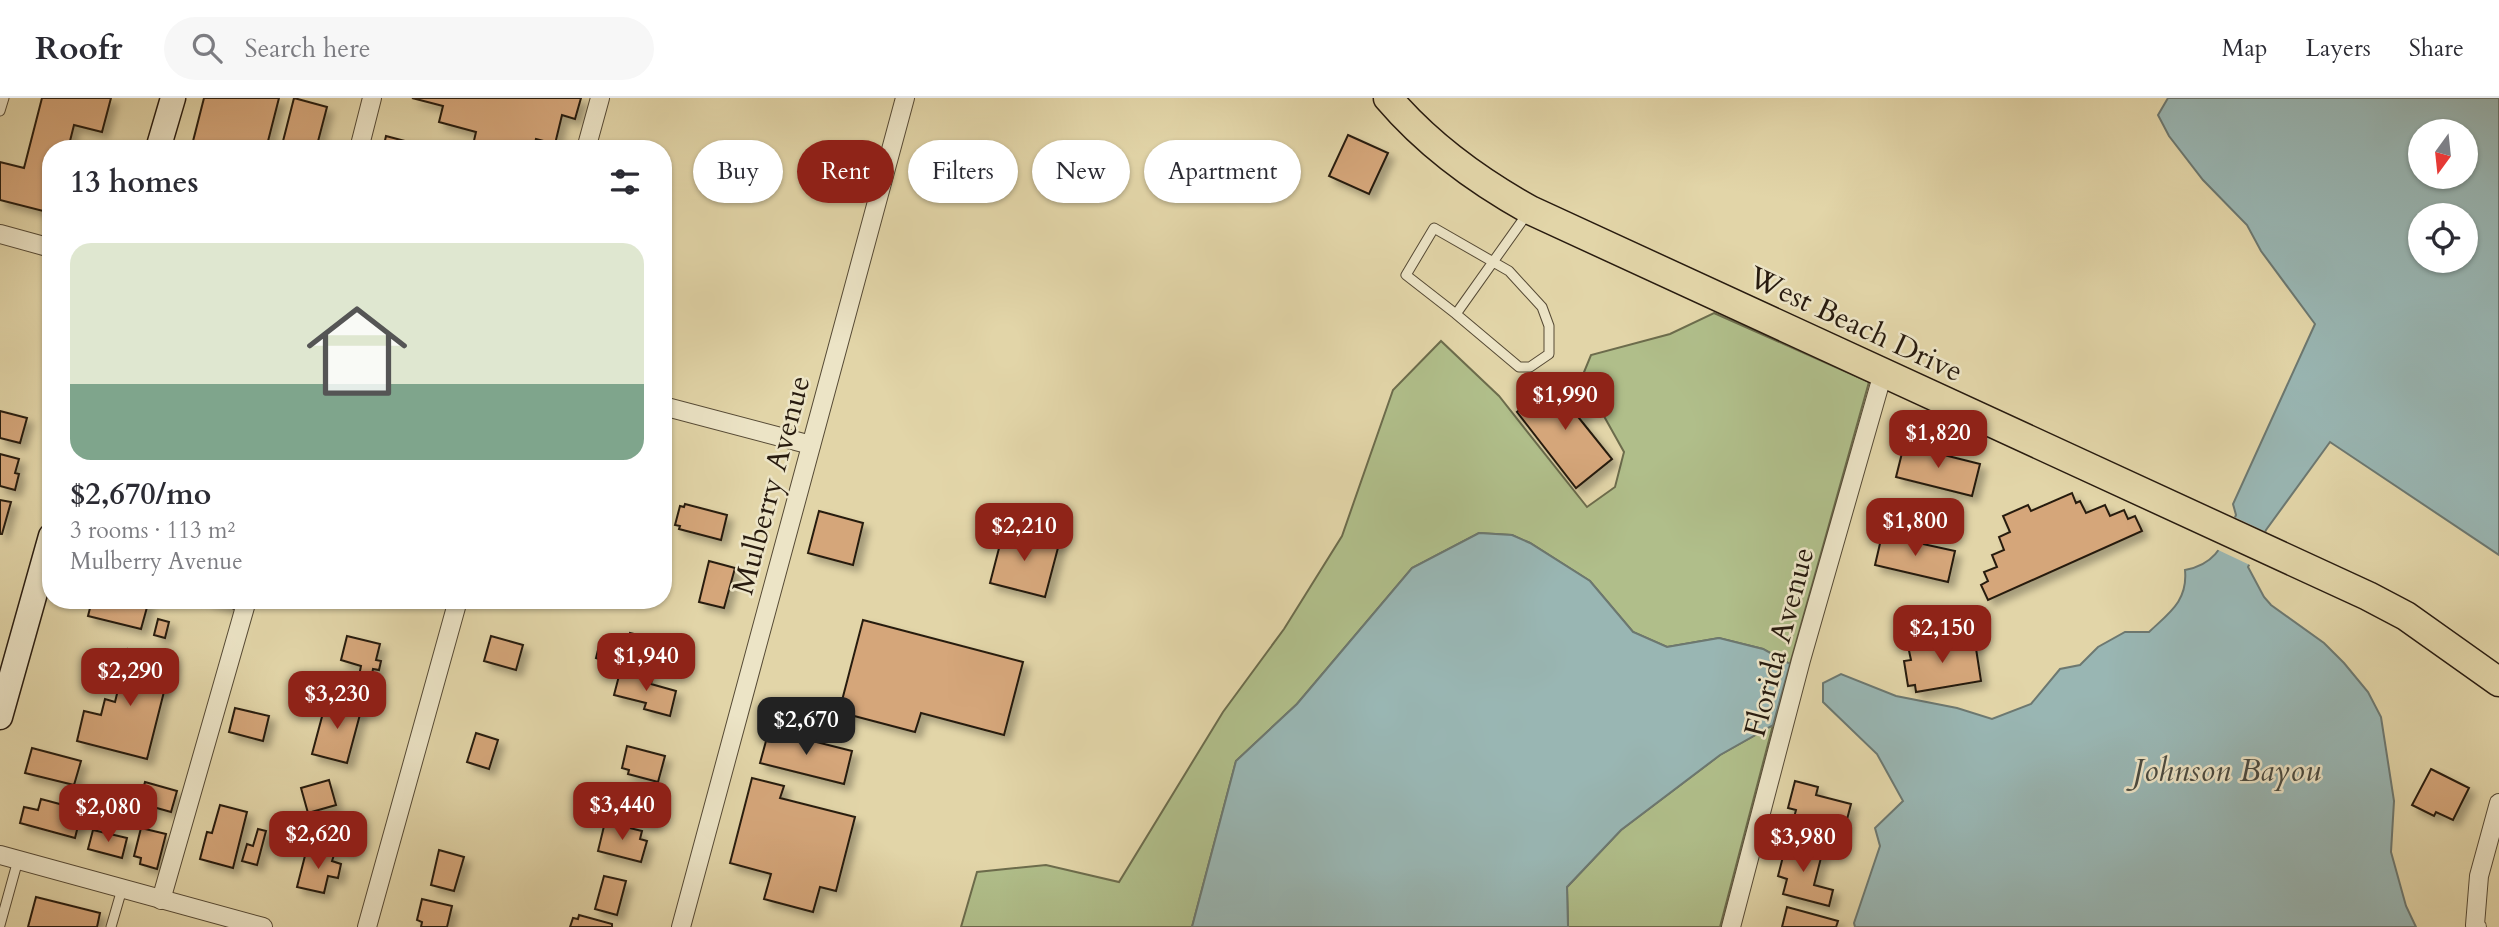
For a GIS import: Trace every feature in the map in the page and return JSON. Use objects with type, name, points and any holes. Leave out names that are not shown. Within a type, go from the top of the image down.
[{"type":"main road","name":"West Beach Drive","points":[[1388,98],[1421,133],[1456,163],[1530,209],[2400,612],[2499,682]]},
{"type":"street","points":[[161,140],[173,98]]},
{"type":"street","points":[[361,140],[372,98]]},
{"type":"street","points":[[588,140],[600,98]]},
{"type":"street","name":"Mulberry Avenue","points":[[681,927],[905,98]]},
{"type":"street","points":[[0,234],[42,246]]},
{"type":"street","name":"Florida Avenue","points":[[1731,927],[1801,660],[1883,373]]},
{"type":"street","points":[[672,408],[810,445]]},
{"type":"street","points":[[0,717],[42,568]]},
{"type":"street","points":[[161,900],[244,609]]},
{"type":"street","points":[[367,927],[455,609]]},
{"type":"street","points":[[2477,927],[2479,876],[2499,803]]},
{"type":"street","points":[[0,855],[263,927]]},
{"type":"lane","points":[[0,111],[4,98]]},
{"type":"lane","points":[[1456,314],[1530,209]]},
{"type":"lane","points":[[1434,228],[1493,263],[1509,271],[1542,307],[1549,327],[1549,354],[1530,367],[1518,367],[1406,275],[1434,228]]},
{"type":"lane","points":[[0,925],[18,860]]},
{"type":"lane","points":[[111,927],[122,889]]},
{"type":"green space","points":[[1714,313],[1869,382],[1790,664],[1763,649],[1719,638],[1667,647],[1633,632],[1590,581],[1530,543],[1512,535],[1479,533],[1412,568],[1297,704],[1236,761],[1192,927],[961,927],[977,872],[1046,865],[1119,882],[1223,712],[1284,629],[1342,536],[1393,390],[1441,341],[1499,396],[1587,507],[1615,487],[1624,452],[1582,377],[1591,355],[1670,334]]},
{"type":"green space","points":[[1773,725],[1720,927],[1568,927],[1567,887],[1621,830],[1720,755]]},
{"type":"water","name":"Johnson Bayou","points":[[2168,98],[2499,98],[2499,555],[2330,442],[2266,530],[2248,567],[2271,605],[2324,643],[2344,663],[2368,692],[2381,717],[2394,801],[2391,852],[2406,906],[2416,927],[1855,927],[1854,923],[1880,846],[1875,828],[1903,801],[1877,754],[1823,702],[1823,683],[1841,674],[1896,696],[1957,708],[1992,719],[2031,704],[2060,669],[2080,665],[2098,647],[2125,632],[2149,632],[2176,606],[2183,590],[2185,570],[2205,563],[2223,543],[2236,515],[2233,504],[2315,324],[2261,251],[2247,225],[2203,180],[2169,136],[2158,115]]},
{"type":"water","points":[[1479,533],[1512,535],[1530,543],[1590,581],[1633,632],[1667,647],[1719,638],[1763,649],[1790,664],[1773,725],[1720,755],[1621,830],[1567,887],[1568,927],[1192,927],[1236,761],[1297,704],[1412,568]]},
{"type":"pier","points":[[2232,516],[2268,533],[2252,566],[2216,549]]},
{"type":"building","points":[[42,98],[111,98],[102,132],[74,125],[70,140],[42,140],[42,211],[0,200],[0,162],[24,168]]},
{"type":"building","points":[[204,98],[279,98],[268,140],[193,140]]},
{"type":"building","points":[[294,98],[327,107],[318,140],[283,140]]},
{"type":"building","points":[[412,98],[581,98],[575,119],[562,115],[556,140],[474,140],[476,132],[439,122],[443,106]]},
{"type":"building","points":[[1348,135],[1388,153],[1369,194],[1329,176]]},
{"type":"building","points":[[386,136],[401,140],[385,140]]},
{"type":"building","points":[[1560,377],[1587,411],[1579,418],[1612,459],[1576,488],[1517,412]]},
{"type":"building","points":[[0,411],[27,418],[20,443],[0,438]]},
{"type":"building","points":[[1904,445],[1980,464],[1972,496],[1896,477]]},
{"type":"building","points":[[0,454],[19,459],[15,473],[19,474],[15,490],[0,486]]},
{"type":"building","points":[[2072,493],[2076,503],[2080,501],[2086,513],[2105,505],[2110,516],[2124,510],[2128,519],[2135,516],[2142,531],[1988,600],[1981,585],[1988,581],[1984,572],[1997,567],[1992,555],[2004,550],[1999,537],[2010,532],[2003,516],[2028,505],[2031,511]]},
{"type":"building","points":[[0,500],[11,502],[2,534],[0,534]]},
{"type":"building","points":[[685,504],[727,515],[721,540],[679,529],[680,526],[675,525],[680,506],[684,507]]},
{"type":"building","points":[[819,511],[863,523],[853,565],[808,553]]},
{"type":"building","points":[[1004,529],[1059,544],[1045,597],[990,583]]},
{"type":"building","points":[[1882,535],[1955,551],[1948,582],[1875,565]]},
{"type":"building","points":[[709,561],[735,568],[724,608],[699,602]]},
{"type":"building","points":[[90,609],[147,609],[141,629],[88,616]]},
{"type":"building","points":[[158,619],[169,622],[165,638],[154,635]]},
{"type":"building","points":[[863,620],[1023,662],[1004,735],[921,713],[915,732],[839,712]]},
{"type":"building","points":[[630,633],[646,637],[645,643],[655,645],[648,674],[609,664],[616,636],[628,639]]},
{"type":"building","points":[[347,636],[380,644],[376,660],[381,661],[379,670],[373,669],[371,679],[359,676],[361,666],[341,660]]},
{"type":"building","points":[[491,636],[523,645],[516,670],[484,661]]},
{"type":"building","points":[[1965,637],[1966,644],[1975,642],[1981,681],[1916,692],[1915,685],[1908,686],[1904,661],[1911,660],[1908,646],[1934,642],[1936,649],[1948,646],[1947,640]]},
{"type":"building","points":[[600,642],[609,644],[605,661],[596,658]]},
{"type":"building","points":[[128,649],[172,660],[147,759],[77,741],[84,711],[101,715],[105,699],[115,702]]},
{"type":"building","points":[[620,672],[652,680],[651,684],[676,691],[670,716],[644,709],[646,703],[614,695]]},
{"type":"building","points":[[327,698],[362,707],[347,763],[312,754]]},
{"type":"building","points":[[235,708],[269,716],[263,741],[229,732]]},
{"type":"building","points":[[769,730],[852,751],[844,784],[760,763]]},
{"type":"building","points":[[476,733],[498,740],[489,769],[467,762]]},
{"type":"building","points":[[627,746],[665,756],[658,782],[628,774],[629,770],[622,768]]},
{"type":"building","points":[[32,748],[81,761],[74,785],[25,773]]},
{"type":"building","points":[[2431,769],[2469,788],[2453,820],[2436,812],[2434,816],[2412,805]]},
{"type":"building","points":[[752,778],[784,786],[780,798],[855,817],[836,891],[820,887],[813,912],[764,899],[771,874],[730,863]]},
{"type":"building","points":[[329,780],[336,805],[308,813],[301,788]]},
{"type":"building","points":[[1795,781],[1818,787],[1816,795],[1851,804],[1839,850],[1789,837],[1796,810],[1788,808]]},
{"type":"building","points":[[145,782],[177,791],[171,812],[139,803]]},
{"type":"building","points":[[613,785],[653,795],[651,803],[657,804],[652,823],[606,811]]},
{"type":"building","points":[[41,799],[82,810],[75,838],[20,823],[24,807],[38,810]]},
{"type":"building","points":[[220,805],[247,812],[233,868],[200,859],[207,832],[212,833]]},
{"type":"building","points":[[605,822],[642,831],[640,839],[647,841],[641,862],[598,851]]},
{"type":"building","points":[[141,828],[166,834],[157,869],[140,864],[141,858],[134,856]]},
{"type":"building","points":[[258,829],[266,831],[257,865],[242,861],[247,844],[253,846]]},
{"type":"building","points":[[331,829],[356,836],[351,852],[327,846]]},
{"type":"building","points":[[93,830],[127,838],[122,858],[88,849]]},
{"type":"building","points":[[1787,841],[1823,850],[1814,885],[1833,890],[1829,906],[1783,894],[1787,879],[1778,876]]},
{"type":"building","points":[[307,848],[334,855],[332,861],[341,864],[338,878],[328,876],[324,893],[297,887]]},
{"type":"building","points":[[439,850],[464,857],[454,891],[431,885]]},
{"type":"building","points":[[604,876],[626,881],[617,915],[595,909]]},
{"type":"building","points":[[36,897],[100,913],[97,927],[28,927]]},
{"type":"building","points":[[422,899],[452,906],[447,927],[421,927],[422,922],[417,920]]},
{"type":"building","points":[[1787,907],[1838,921],[1836,927],[1782,927]]},
{"type":"building","points":[[579,915],[612,924],[612,927],[570,927],[573,918],[578,919]]}]
